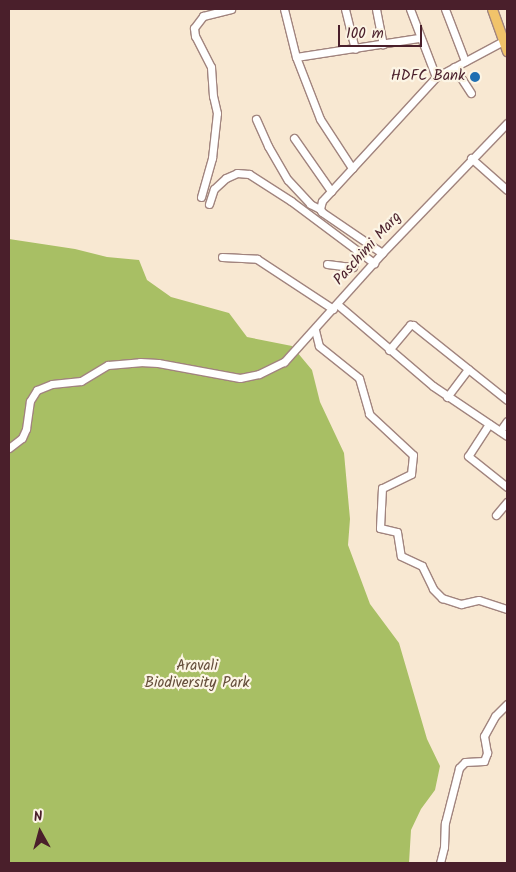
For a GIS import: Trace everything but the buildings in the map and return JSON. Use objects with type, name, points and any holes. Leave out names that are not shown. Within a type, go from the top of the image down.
[{"type":"main road","points":[[492,9],[507,51]]},
{"type":"street","points":[[201,197],[212,158],[217,113],[213,96],[211,67],[195,36],[194,28],[203,16],[232,9]]},
{"type":"street","points":[[284,9],[296,57],[320,119],[352,168]]},
{"type":"street","points":[[346,9],[354,49]]},
{"type":"street","points":[[376,9],[383,44]]},
{"type":"street","points":[[410,9],[419,38],[436,77]]},
{"type":"street","points":[[445,9],[465,61]]},
{"type":"street","points":[[296,57],[419,38]]},
{"type":"street","points":[[320,209],[322,201],[436,77],[503,42]]},
{"type":"street","points":[[454,66],[471,93]]},
{"type":"street","points":[[256,119],[268,146],[288,180],[310,204],[382,253]]},
{"type":"street","name":"Paschimi Marg","points":[[507,122],[382,253],[335,307],[447,397],[507,436]]},
{"type":"street","points":[[294,138],[331,192]]},
{"type":"street","points":[[471,158],[507,190]]},
{"type":"street","points":[[209,204],[214,189],[226,178],[237,173],[249,174],[291,201],[374,263]]},
{"type":"street","points":[[327,264],[337,267],[353,267],[357,251]]},
{"type":"street","points":[[9,448],[22,438],[26,429],[30,401],[37,390],[44,386],[80,381],[108,365],[140,362],[204,370],[232,377],[249,377],[284,362],[335,307],[257,259],[222,257]]},
{"type":"street","points":[[389,350],[412,324],[507,400]]},
{"type":"street","points":[[315,330],[319,346],[359,378],[370,414],[414,455],[411,474],[382,488],[378,524],[380,528],[397,532],[401,556],[422,566],[433,589],[442,598],[455,603],[479,600],[507,609]]},
{"type":"street","points":[[447,397],[468,369]]},
{"type":"street","points":[[500,431],[507,421]]},
{"type":"street","points":[[489,424],[468,456],[507,487]]},
{"type":"street","points":[[496,515],[507,502]]},
{"type":"street","points":[[440,863],[444,847],[446,823],[459,768],[465,762],[484,761],[487,753],[484,736],[495,716],[507,704]]},
{"type":"green space","name":"Aravali Biodiversity Park","points":[[9,239],[75,249],[107,257],[139,260],[147,280],[171,297],[229,313],[247,337],[292,346],[312,370],[320,402],[344,453],[350,519],[348,545],[370,604],[399,643],[427,739],[440,766],[435,790],[421,809],[411,830],[409,863],[9,863]]},
{"type":"place","name":"HDFC Bank","points":[[475,77]]}]
